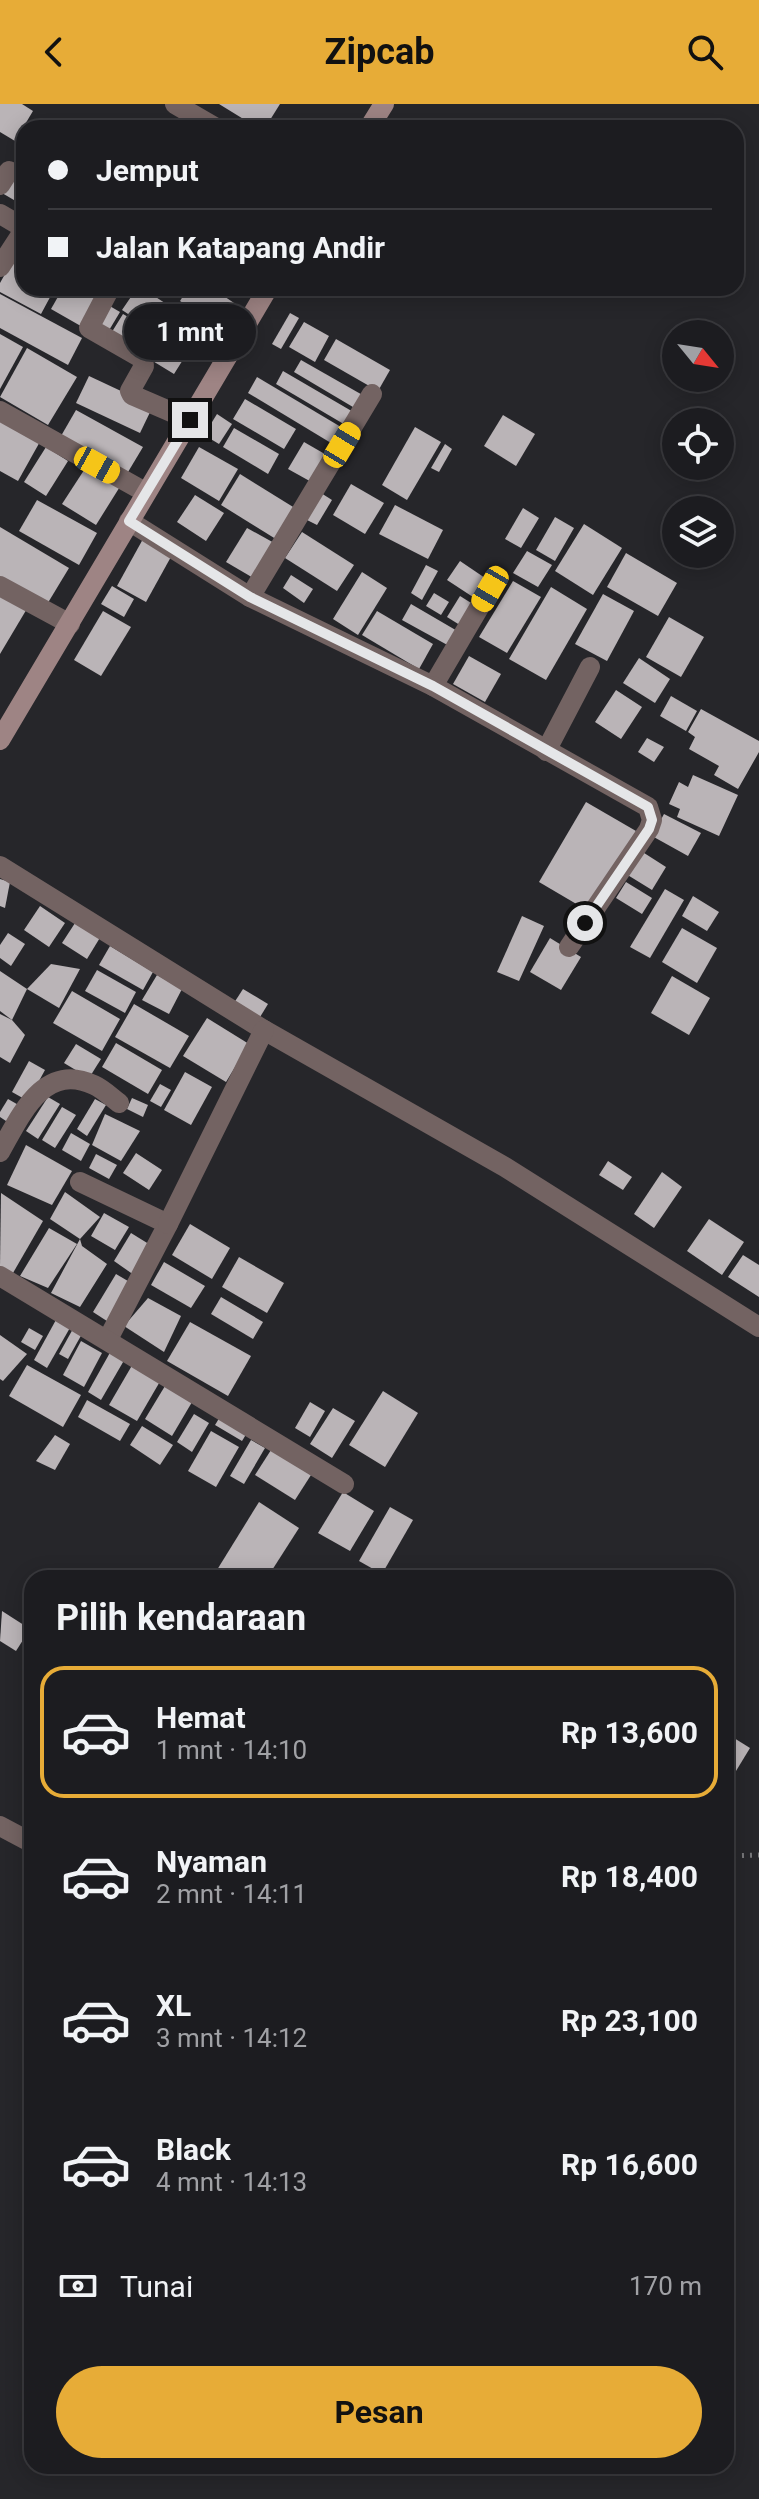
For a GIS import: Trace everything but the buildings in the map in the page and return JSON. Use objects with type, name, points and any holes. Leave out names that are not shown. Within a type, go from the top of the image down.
[{"type":"street","points":[[175,104],[202,120]]},
{"type":"street","points":[[0,267],[16,242]]},
{"type":"street","points":[[106,296],[89,328],[143,359],[144,366],[130,391],[132,395],[190,420]]},
{"type":"street","points":[[0,740],[263,296]]},
{"type":"street","points":[[250,597],[372,394]]},
{"type":"street","points":[[0,411],[145,492]]},
{"type":"street","points":[[129,521],[250,597],[433,686],[648,807],[652,820],[649,829],[569,947]]},
{"type":"street","points":[[0,586],[70,624]]},
{"type":"street","points":[[433,686],[490,589]]},
{"type":"street","points":[[546,751],[590,667]]},
{"type":"street","points":[[0,866],[264,1030],[505,1167],[759,1327]]},
{"type":"street","points":[[108,1339],[264,1030]]},
{"type":"street","points":[[0,1152],[24,1109],[44,1087],[59,1080],[94,1085],[119,1103]]},
{"type":"street","points":[[80,1182],[168,1224]]},
{"type":"street","points":[[0,1276],[344,1484]]},
{"type":"street","points":[[0,1826],[24,1839]]},
{"type":"path","points":[[734,1856],[759,1855]]},
{"type":"route","points":[[190,420],[129,521],[250,597],[433,686],[648,807],[652,820],[649,829],[585,923]]}]
